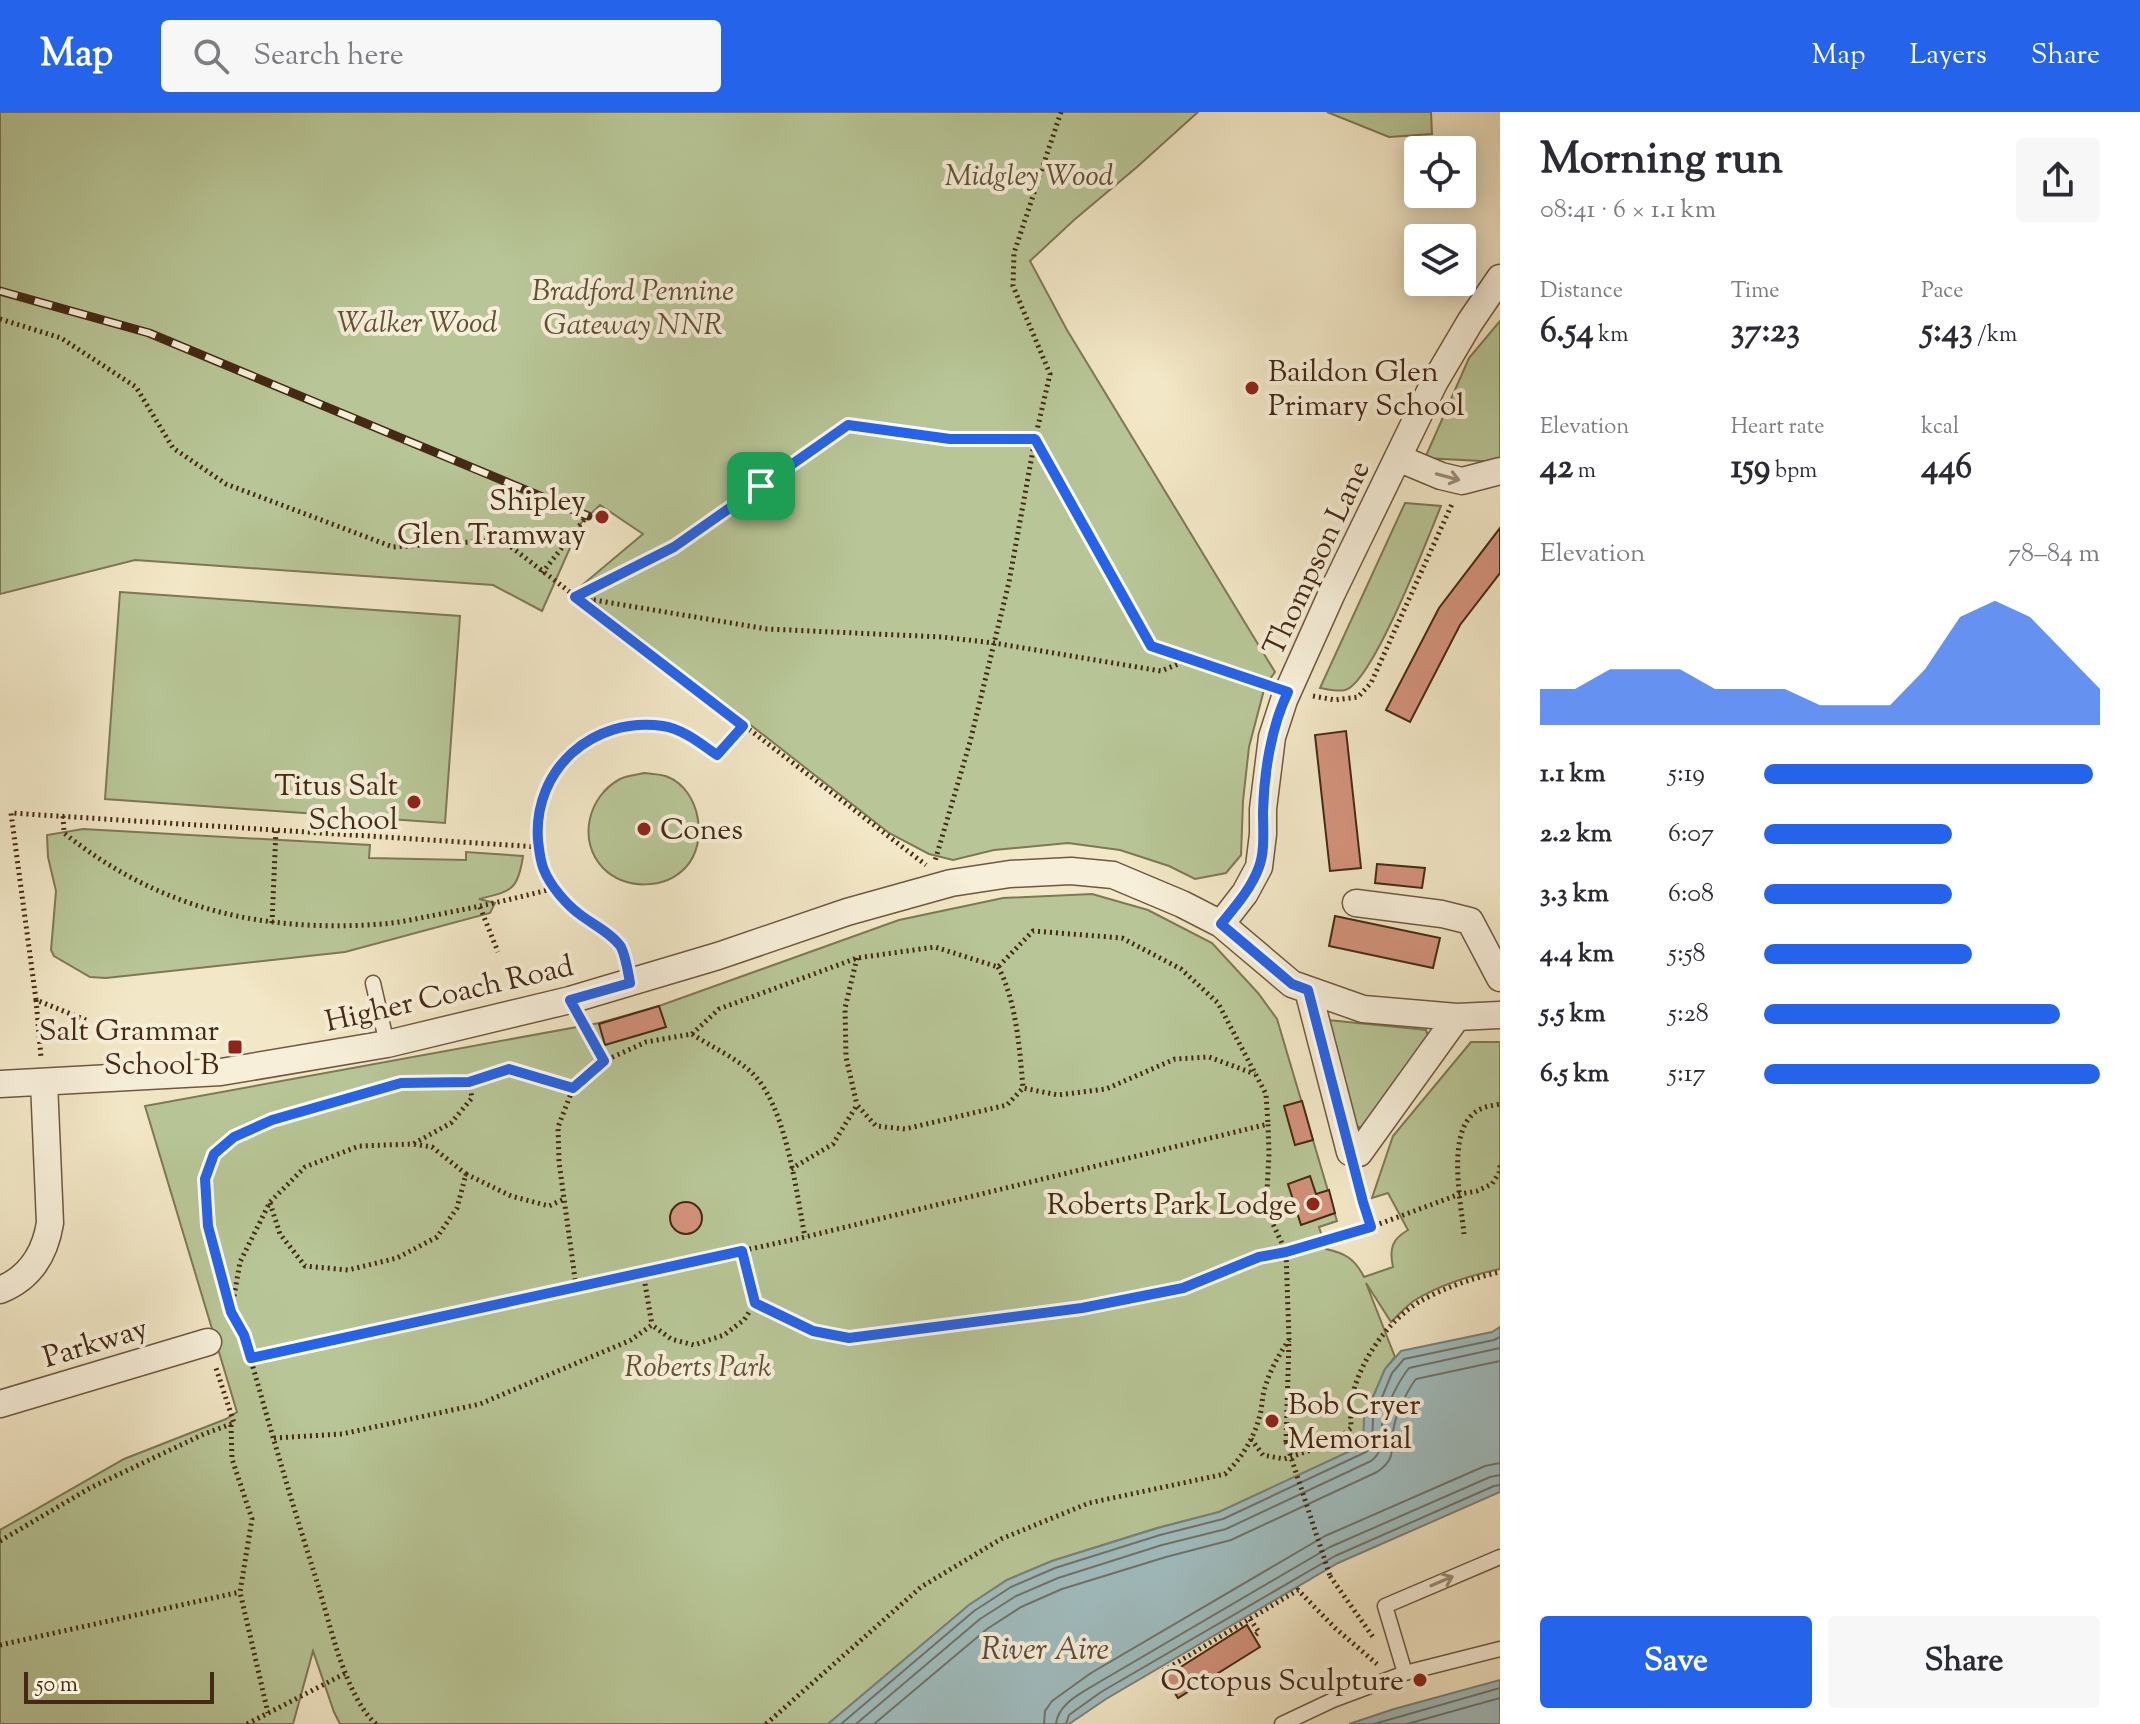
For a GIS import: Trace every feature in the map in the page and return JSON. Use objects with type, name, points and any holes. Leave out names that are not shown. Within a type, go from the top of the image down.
[{"type":"street","name":"Thompson Lane","points":[[1221,924],[1245,893],[1259,867],[1272,737],[1288,692],[1332,593],[1434,383],[1500,278]]},
{"type":"street","points":[[1398,458],[1462,481],[1500,471]]},
{"type":"street","name":"Higher Coach Road","points":[[0,1084],[221,1072],[387,1044],[630,983],[847,912],[951,883],[1010,874],[1071,871],[1113,875],[1182,904],[1221,924],[1292,984],[1363,1009],[1457,1017],[1500,1015]]},
{"type":"street","points":[[1356,903],[1442,914],[1470,921],[1500,978]]},
{"type":"street","points":[[1308,990],[1350,1152],[1359,1153],[1457,1017]]},
{"type":"street","points":[[0,1290],[24,1276],[35,1264],[48,1238],[44,1082]]},
{"type":"street","name":"Parkway","points":[[0,1404],[208,1342]]},
{"type":"lane","points":[[373,983],[387,1044]]},
{"type":"lane","points":[[1405,1673],[1385,1606],[1500,1557]]},
{"type":"lane","points":[[1282,1724],[1333,1700],[1405,1673],[1500,1649]]},
{"type":"path","points":[[0,319],[61,338],[136,387],[173,448],[226,484],[393,547],[502,540],[933,870],[970,742],[1009,582],[1050,374],[1013,286],[1014,253],[1061,112]]},
{"type":"path","points":[[575,597],[674,547],[848,425],[950,439],[1035,439]]},
{"type":"path","points":[[1035,439],[1151,646],[1288,692],[1335,700],[1358,697],[1371,683],[1462,481]]},
{"type":"path","points":[[542,573],[587,516]]},
{"type":"path","points":[[575,597],[767,629],[942,637],[1161,671],[1190,659]]},
{"type":"path","points":[[630,983],[621,947],[597,925],[577,913],[544,871],[537,826],[541,800],[550,778],[583,742],[609,730],[665,726],[692,737],[717,755],[743,726]]},
{"type":"path","points":[[44,1082],[11,813],[539,847]]},
{"type":"path","points":[[63,816],[64,833],[90,854],[131,878],[176,899],[224,914],[272,923],[304,926],[385,924],[480,907],[555,888]]},
{"type":"path","points":[[272,923],[276,830]]},
{"type":"path","points":[[480,907],[498,952]]},
{"type":"path","points":[[998,967],[1033,931],[1122,938],[1181,969],[1218,1003],[1266,1094],[1269,1154],[1266,1209],[1286,1252],[1289,1340],[1286,1442],[1330,1576],[1380,1647]]},
{"type":"path","points":[[576,1286],[559,1162],[558,1127],[573,1088],[604,1061],[646,1042],[692,1034],[719,1009],[857,958],[935,947],[998,967],[1008,990],[1020,1049],[1023,1088],[1007,1105],[905,1129],[876,1126],[857,1105],[846,1057],[845,1008],[857,958]]},
{"type":"path","points":[[36,1000],[86,1020]]},
{"type":"path","points":[[570,1000],[604,1061]]},
{"type":"path","points":[[692,1034],[749,1070],[768,1093],[785,1142],[805,1237]]},
{"type":"path","points":[[1023,1088],[1058,1095],[1106,1089],[1175,1059],[1209,1057],[1256,1074]]},
{"type":"path","points":[[376,1724],[349,1685],[244,1335],[231,1312],[208,1226],[205,1179],[214,1154],[234,1137],[272,1120],[401,1083],[469,1082],[509,1069],[573,1088]]},
{"type":"path","points":[[413,1144],[451,1123],[472,1098],[469,1082]]},
{"type":"path","points":[[1464,1234],[1458,1168],[1460,1134],[1471,1115],[1485,1107],[1500,1104]]},
{"type":"path","points":[[791,1169],[833,1144],[857,1105]]},
{"type":"path","points":[[251,1358],[805,1237],[1268,1124]]},
{"type":"path","points":[[231,1312],[240,1262],[270,1202],[305,1167],[359,1146],[413,1144],[432,1147],[466,1174],[511,1196],[549,1206],[564,1199]]},
{"type":"path","points":[[1350,1152],[1371,1227]]},
{"type":"path","points":[[755,1303],[813,1331],[849,1338],[1111,1303],[1183,1288],[1259,1257],[1371,1227],[1460,1194],[1477,1191],[1492,1184],[1500,1165]]},
{"type":"path","points":[[270,1202],[280,1234],[305,1266],[348,1270],[397,1258],[437,1237],[457,1208],[466,1174]]},
{"type":"path","points":[[643,1272],[652,1325],[671,1339],[694,1345],[724,1335],[744,1320],[755,1303],[742,1251]]},
{"type":"path","points":[[1251,1439],[1263,1455],[1284,1459],[1333,1443],[1351,1428],[1351,1403],[1362,1368],[1380,1336],[1417,1303],[1473,1278],[1500,1272]]},
{"type":"path","points":[[274,1438],[342,1434],[480,1404],[631,1340],[652,1325]]},
{"type":"path","points":[[766,1724],[921,1587],[1001,1539],[1089,1503],[1225,1474],[1239,1460],[1251,1439],[1274,1362],[1289,1340]]},
{"type":"path","points":[[208,1342],[234,1423],[231,1425],[232,1459],[252,1519],[240,1592],[268,1713]]},
{"type":"path","points":[[0,1541],[90,1488],[204,1434],[231,1425]]},
{"type":"path","points":[[1163,1671],[1298,1590],[1335,1628],[1381,1667]]},
{"type":"path","points":[[0,1645],[240,1592]]},
{"type":"path","points":[[1250,1619],[1259,1632],[1254,1636]]},
{"type":"path","points":[[247,1724],[346,1673]]},
{"type":"green space","points":[[0,112],[1198,112],[1030,261],[1067,330],[1275,672],[1265,686],[1249,747],[1241,855],[1226,873],[1195,879],[1169,866],[1120,850],[1068,843],[994,850],[953,860],[929,854],[889,833],[597,605],[581,586],[643,534],[600,505],[581,523],[542,611],[493,585],[135,560],[0,594]]},
{"type":"green space","points":[[1327,112],[1431,112],[1432,134],[1389,137]]},
{"type":"green space","points":[[1500,321],[1500,462],[1425,458],[1469,358]]},
{"type":"green space","points":[[1405,503],[1441,506],[1398,607],[1370,663],[1356,682],[1342,691],[1320,688]]},
{"type":"green space","points":[[120,592],[460,616],[445,823],[105,799]]},
{"type":"green space","points":[[644,773],[666,776],[688,793],[698,818],[699,831],[693,856],[686,867],[667,880],[645,884],[622,880],[603,868],[590,845],[589,832],[590,820],[600,796],[623,778]]},
{"type":"green space","points":[[83,829],[370,845],[369,858],[466,860],[466,852],[523,856],[519,876],[511,888],[479,899],[495,903],[490,913],[345,952],[106,978],[90,977],[54,956],[51,950],[56,891],[48,857],[47,835]]},
{"type":"green space","name":"Roberts Park","points":[[1092,894],[1148,910],[1212,943],[1258,993],[1277,1019],[1337,1221],[1319,1227],[1326,1249],[1349,1258],[1364,1277],[1393,1267],[1393,1245],[1408,1230],[1388,1193],[1372,1198],[1393,1136],[1471,1042],[1500,1042],[1500,1269],[1456,1281],[1425,1295],[1412,1302],[1391,1322],[1366,1283],[1395,1357],[1385,1369],[1364,1418],[1364,1445],[1219,1512],[1052,1561],[1007,1580],[969,1605],[828,1724],[340,1724],[313,1651],[293,1724],[0,1724],[0,1530],[124,1459],[237,1412],[145,1106],[599,1023],[659,1006],[899,920],[1003,898]]},
{"type":"green space","points":[[1328,1020],[1426,1030],[1430,1042],[1369,1130],[1355,1126]]},
{"type":"water","name":"River Aire","points":[[1500,1327],[1500,1492],[1338,1563],[1106,1699],[1069,1724],[828,1724],[969,1605],[1007,1580],[1052,1561],[1219,1512],[1363,1445],[1364,1418],[1385,1369],[1401,1351],[1492,1332]]},
{"type":"water","points":[[1500,1680],[1500,1724],[1349,1724],[1394,1709]]},
{"type":"building","points":[[1500,528],[1500,573],[1460,625],[1410,722],[1386,710],[1439,608]]},
{"type":"building","points":[[1346,731],[1361,868],[1330,871],[1315,735]]},
{"type":"building","points":[[1377,864],[1425,868],[1422,888],[1375,883]]},
{"type":"building","points":[[1335,916],[1440,938],[1433,968],[1329,946]]},
{"type":"building","points":[[659,1006],[666,1027],[605,1045],[599,1024]]},
{"type":"building","points":[[1302,1101],[1313,1140],[1295,1145],[1284,1106]]},
{"type":"building","name":"Roberts Park Lodge","points":[[1310,1176],[1316,1194],[1329,1190],[1335,1213],[1301,1225],[1288,1184]]},
{"type":"building","points":[[686,1202],[697,1207],[702,1218],[697,1229],[686,1234],[675,1229],[670,1218],[675,1207]]},
{"type":"building","points":[[1247,1625],[1260,1647],[1178,1698],[1165,1677]]},
{"type":"railway","points":[[0,291],[149,333],[588,516]]},
{"type":"place","name":"Baildon Glen Primary School","points":[[1252,388]]},
{"type":"place","name":"Shipley Glen Tramway","points":[[602,517]]},
{"type":"place","name":"Titus Salt School","points":[[414,802]]},
{"type":"place","name":"Cones","points":[[644,829]]},
{"type":"place","name":"Salt Grammar School B","points":[[235,1047]]},
{"type":"place","name":"Roberts Park Lodge","points":[[1313,1204]]},
{"type":"place","name":"Bob Cryer Memorial","points":[[1272,1421]]},
{"type":"place","name":"Octopus Sculpture","points":[[1420,1680]]},
{"type":"route","points":[[848,425],[950,439],[1035,439],[1151,646],[1288,692],[1272,737],[1259,867],[1245,893],[1221,924],[1292,984],[1308,990],[1371,1227],[1259,1257],[1183,1288],[1082,1308],[849,1338],[813,1331],[755,1303],[742,1251],[251,1358],[244,1335],[231,1312],[208,1226],[205,1179],[214,1154],[234,1137],[272,1120],[401,1083],[469,1082],[509,1069],[573,1088],[604,1061],[570,1000],[630,983],[621,947],[597,925],[577,913],[544,871],[537,826],[541,800],[550,778],[583,742],[609,730],[665,726],[692,737],[717,755],[743,726],[575,597],[674,547],[761,486],[848,425]]},
{"type":"park label","name":"Midgley Wood","points":[[1029,175]]},
{"type":"park label","name":"Bradford Pennine Gateway NNR","points":[[633,307]]},
{"type":"park label","name":"Walker Wood","points":[[417,322]]}]
